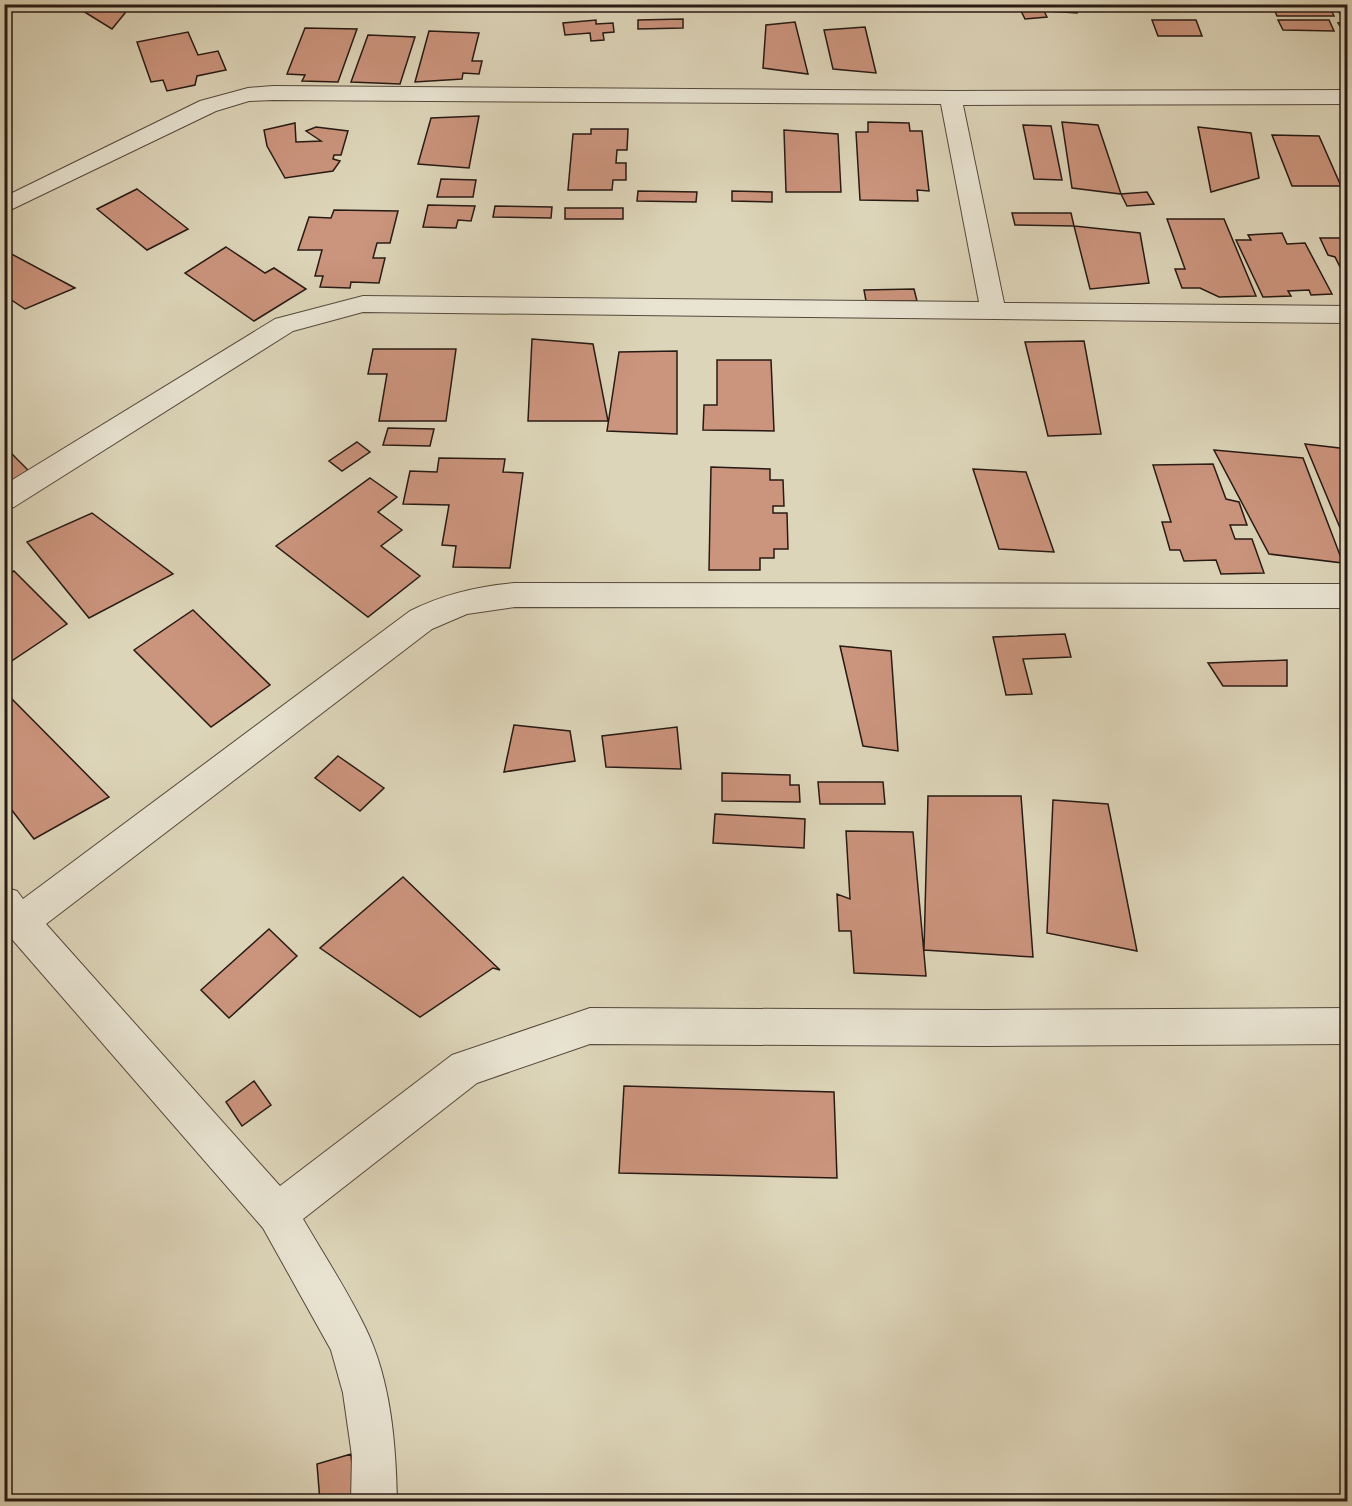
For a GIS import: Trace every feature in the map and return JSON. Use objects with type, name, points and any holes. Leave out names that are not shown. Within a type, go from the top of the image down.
[{"type":"street","points":[[4,206],[208,106],[248,95],[285,93],[951,98],[1347,97]]},
{"type":"street","points":[[951,98],[993,310]]},
{"type":"street","points":[[4,499],[284,325],[363,304],[1347,315]]},
{"type":"street","points":[[374,1502],[374,1456],[365,1393],[350,1342],[277,1214],[13,912],[421,620],[447,606],[476,598],[515,595],[1347,596]]},
{"type":"street","points":[[277,1214],[466,1068],[590,1026],[985,1028],[1347,1026]]},
{"type":"building","points":[[98,4],[123,4],[125,13],[112,29],[83,11]]},
{"type":"building","points":[[190,4],[233,4],[232,7],[189,7]]},
{"type":"building","points":[[308,4],[338,4],[337,8],[307,8]]},
{"type":"building","points":[[1047,4],[1076,4],[1077,13],[1048,11]]},
{"type":"building","points":[[1272,4],[1328,4],[1334,16],[1277,16]]},
{"type":"building","points":[[1041,5],[1047,17],[1025,19],[1019,7]]},
{"type":"building","points":[[1336,5],[1348,5],[1348,14],[1340,14]]},
{"type":"building","points":[[683,19],[683,28],[638,29],[638,20]]},
{"type":"building","points":[[596,20],[596,24],[613,23],[614,32],[603,33],[604,40],[591,41],[590,33],[565,35],[563,23]]},
{"type":"building","points":[[1152,20],[1196,20],[1202,36],[1158,36]]},
{"type":"building","points":[[1278,20],[1329,20],[1334,31],[1283,30]]},
{"type":"building","points":[[795,22],[808,74],[763,68],[766,25]]},
{"type":"building","points":[[1348,22],[1348,39],[1338,23]]},
{"type":"building","points":[[865,27],[876,73],[833,69],[824,30]]},
{"type":"building","points":[[305,28],[357,29],[338,82],[302,81],[305,75],[287,74]]},
{"type":"building","points":[[429,31],[479,33],[472,61],[482,61],[479,74],[463,73],[462,79],[415,82]]},
{"type":"building","points":[[188,32],[198,55],[218,51],[226,70],[197,76],[195,85],[167,91],[163,80],[151,82],[137,42]]},
{"type":"building","points":[[368,35],[415,37],[400,84],[351,82]]},
{"type":"building","points":[[479,116],[469,168],[418,164],[431,118]]},
{"type":"building","points":[[868,122],[909,123],[910,131],[922,131],[929,191],[917,190],[918,201],[860,200],[856,132],[868,132]]},
{"type":"building","points":[[1062,122],[1098,125],[1121,194],[1072,188]]},
{"type":"building","points":[[295,123],[296,142],[321,141],[306,131],[316,127],[348,131],[341,155],[334,155],[333,159],[340,161],[333,171],[285,178],[267,146],[264,130]]},
{"type":"building","points":[[1023,125],[1051,126],[1062,180],[1034,179]]},
{"type":"building","points":[[1198,127],[1251,133],[1259,178],[1211,192]]},
{"type":"building","points":[[591,129],[628,129],[627,150],[617,150],[616,163],[626,163],[626,180],[613,180],[612,190],[568,190],[573,134],[591,134]]},
{"type":"building","points":[[784,130],[838,134],[841,192],[786,192]]},
{"type":"building","points":[[1272,135],[1319,136],[1341,186],[1292,186]]},
{"type":"building","points":[[441,179],[476,180],[473,197],[437,197]]},
{"type":"building","points":[[137,189],[188,229],[147,250],[97,209]]},
{"type":"building","points":[[638,191],[697,192],[696,202],[637,201]]},
{"type":"building","points":[[732,191],[772,192],[772,202],[732,201]]},
{"type":"building","points":[[1147,192],[1154,204],[1127,206],[1121,194]]},
{"type":"building","points":[[428,205],[475,206],[471,221],[458,220],[456,228],[423,227]]},
{"type":"building","points":[[495,206],[552,207],[551,218],[493,217]]},
{"type":"building","points":[[565,208],[623,208],[623,219],[565,219]]},
{"type":"building","points":[[334,210],[398,211],[390,243],[377,243],[373,258],[385,258],[379,283],[351,282],[350,288],[320,287],[323,276],[315,276],[322,250],[298,250],[309,217],[331,218]]},
{"type":"building","points":[[1012,213],[1071,213],[1074,226],[1015,225]]},
{"type":"building","points":[[1167,219],[1224,219],[1256,296],[1219,297],[1200,288],[1182,288],[1175,269],[1185,269]]},
{"type":"building","points":[[1074,226],[1140,233],[1149,283],[1090,289]]},
{"type":"building","points":[[1282,233],[1287,244],[1305,243],[1332,294],[1311,295],[1309,290],[1288,291],[1291,296],[1263,297],[1236,240],[1251,240],[1248,235]]},
{"type":"building","points":[[1320,238],[1348,238],[1348,283],[1335,257],[1328,255]]},
{"type":"building","points":[[226,247],[265,273],[274,268],[306,289],[254,321],[185,273]]},
{"type":"building","points":[[4,250],[75,288],[25,309],[4,295]]},
{"type":"building","points":[[914,289],[917,301],[866,301],[864,290]]},
{"type":"building","points":[[532,339],[593,344],[608,421],[528,421]]},
{"type":"building","points":[[1084,341],[1101,434],[1048,436],[1025,342]]},
{"type":"building","points":[[373,349],[456,349],[446,421],[379,421],[387,374],[368,374]]},
{"type":"building","points":[[677,351],[677,434],[607,431],[619,352]]},
{"type":"building","points":[[717,360],[771,360],[774,431],[703,430],[704,405],[717,405]]},
{"type":"building","points":[[388,428],[434,429],[430,446],[383,445]]},
{"type":"building","points":[[357,442],[370,452],[342,471],[329,461]]},
{"type":"building","points":[[1305,444],[1348,449],[1348,547]]},
{"type":"building","points":[[4,446],[32,474],[4,491]]},
{"type":"building","points":[[1214,450],[1303,458],[1343,563],[1269,554]]},
{"type":"building","points":[[439,458],[505,459],[503,472],[523,473],[510,568],[453,567],[456,546],[442,545],[449,505],[403,504],[410,471],[437,472]]},
{"type":"building","points":[[1213,464],[1226,499],[1239,502],[1247,525],[1230,525],[1235,539],[1252,539],[1264,573],[1221,574],[1216,560],[1184,561],[1180,550],[1170,550],[1162,522],[1171,522],[1153,465]]},
{"type":"building","points":[[711,467],[770,469],[770,480],[783,480],[784,506],[773,506],[773,513],[787,513],[788,549],[774,549],[774,558],[760,558],[760,570],[709,570]]},
{"type":"building","points":[[973,469],[1026,472],[1054,552],[999,549]]},
{"type":"building","points":[[370,478],[397,497],[378,512],[402,530],[381,546],[420,576],[368,617],[276,546]]},
{"type":"building","points":[[92,513],[173,574],[89,618],[27,542]]},
{"type":"building","points":[[14,571],[67,624],[10,662],[4,656],[4,577]]},
{"type":"building","points":[[193,610],[270,685],[211,727],[134,650]]},
{"type":"building","points":[[1065,634],[1071,657],[1023,659],[1032,694],[1006,695],[993,637]]},
{"type":"building","points":[[840,646],[891,651],[898,751],[863,746]]},
{"type":"building","points":[[1287,660],[1287,686],[1223,686],[1208,663]]},
{"type":"building","points":[[9,696],[109,797],[34,839],[4,800],[4,700]]},
{"type":"building","points":[[514,725],[570,731],[575,761],[504,772]]},
{"type":"building","points":[[677,727],[681,769],[606,767],[602,736]]},
{"type":"building","points":[[338,756],[384,788],[360,811],[315,778]]},
{"type":"building","points":[[722,773],[790,775],[790,785],[799,785],[800,802],[722,801]]},
{"type":"building","points":[[818,782],[883,782],[885,804],[820,804]]},
{"type":"building","points":[[928,796],[1021,796],[1033,957],[924,950]]},
{"type":"building","points":[[1053,800],[1108,804],[1137,951],[1047,933]]},
{"type":"building","points":[[715,814],[805,819],[804,848],[713,843]]},
{"type":"building","points":[[846,831],[913,832],[926,976],[854,973],[851,931],[839,931],[837,894],[850,899]]},
{"type":"building","points":[[403,877],[500,970],[493,968],[420,1017],[320,948]]},
{"type":"building","points":[[269,929],[297,956],[229,1018],[201,990]]},
{"type":"building","points":[[254,1081],[271,1105],[242,1126],[226,1102]]},
{"type":"building","points":[[624,1086],[834,1092],[837,1178],[619,1173]]},
{"type":"building","points":[[351,1454],[355,1502],[320,1502],[317,1464]]}]
